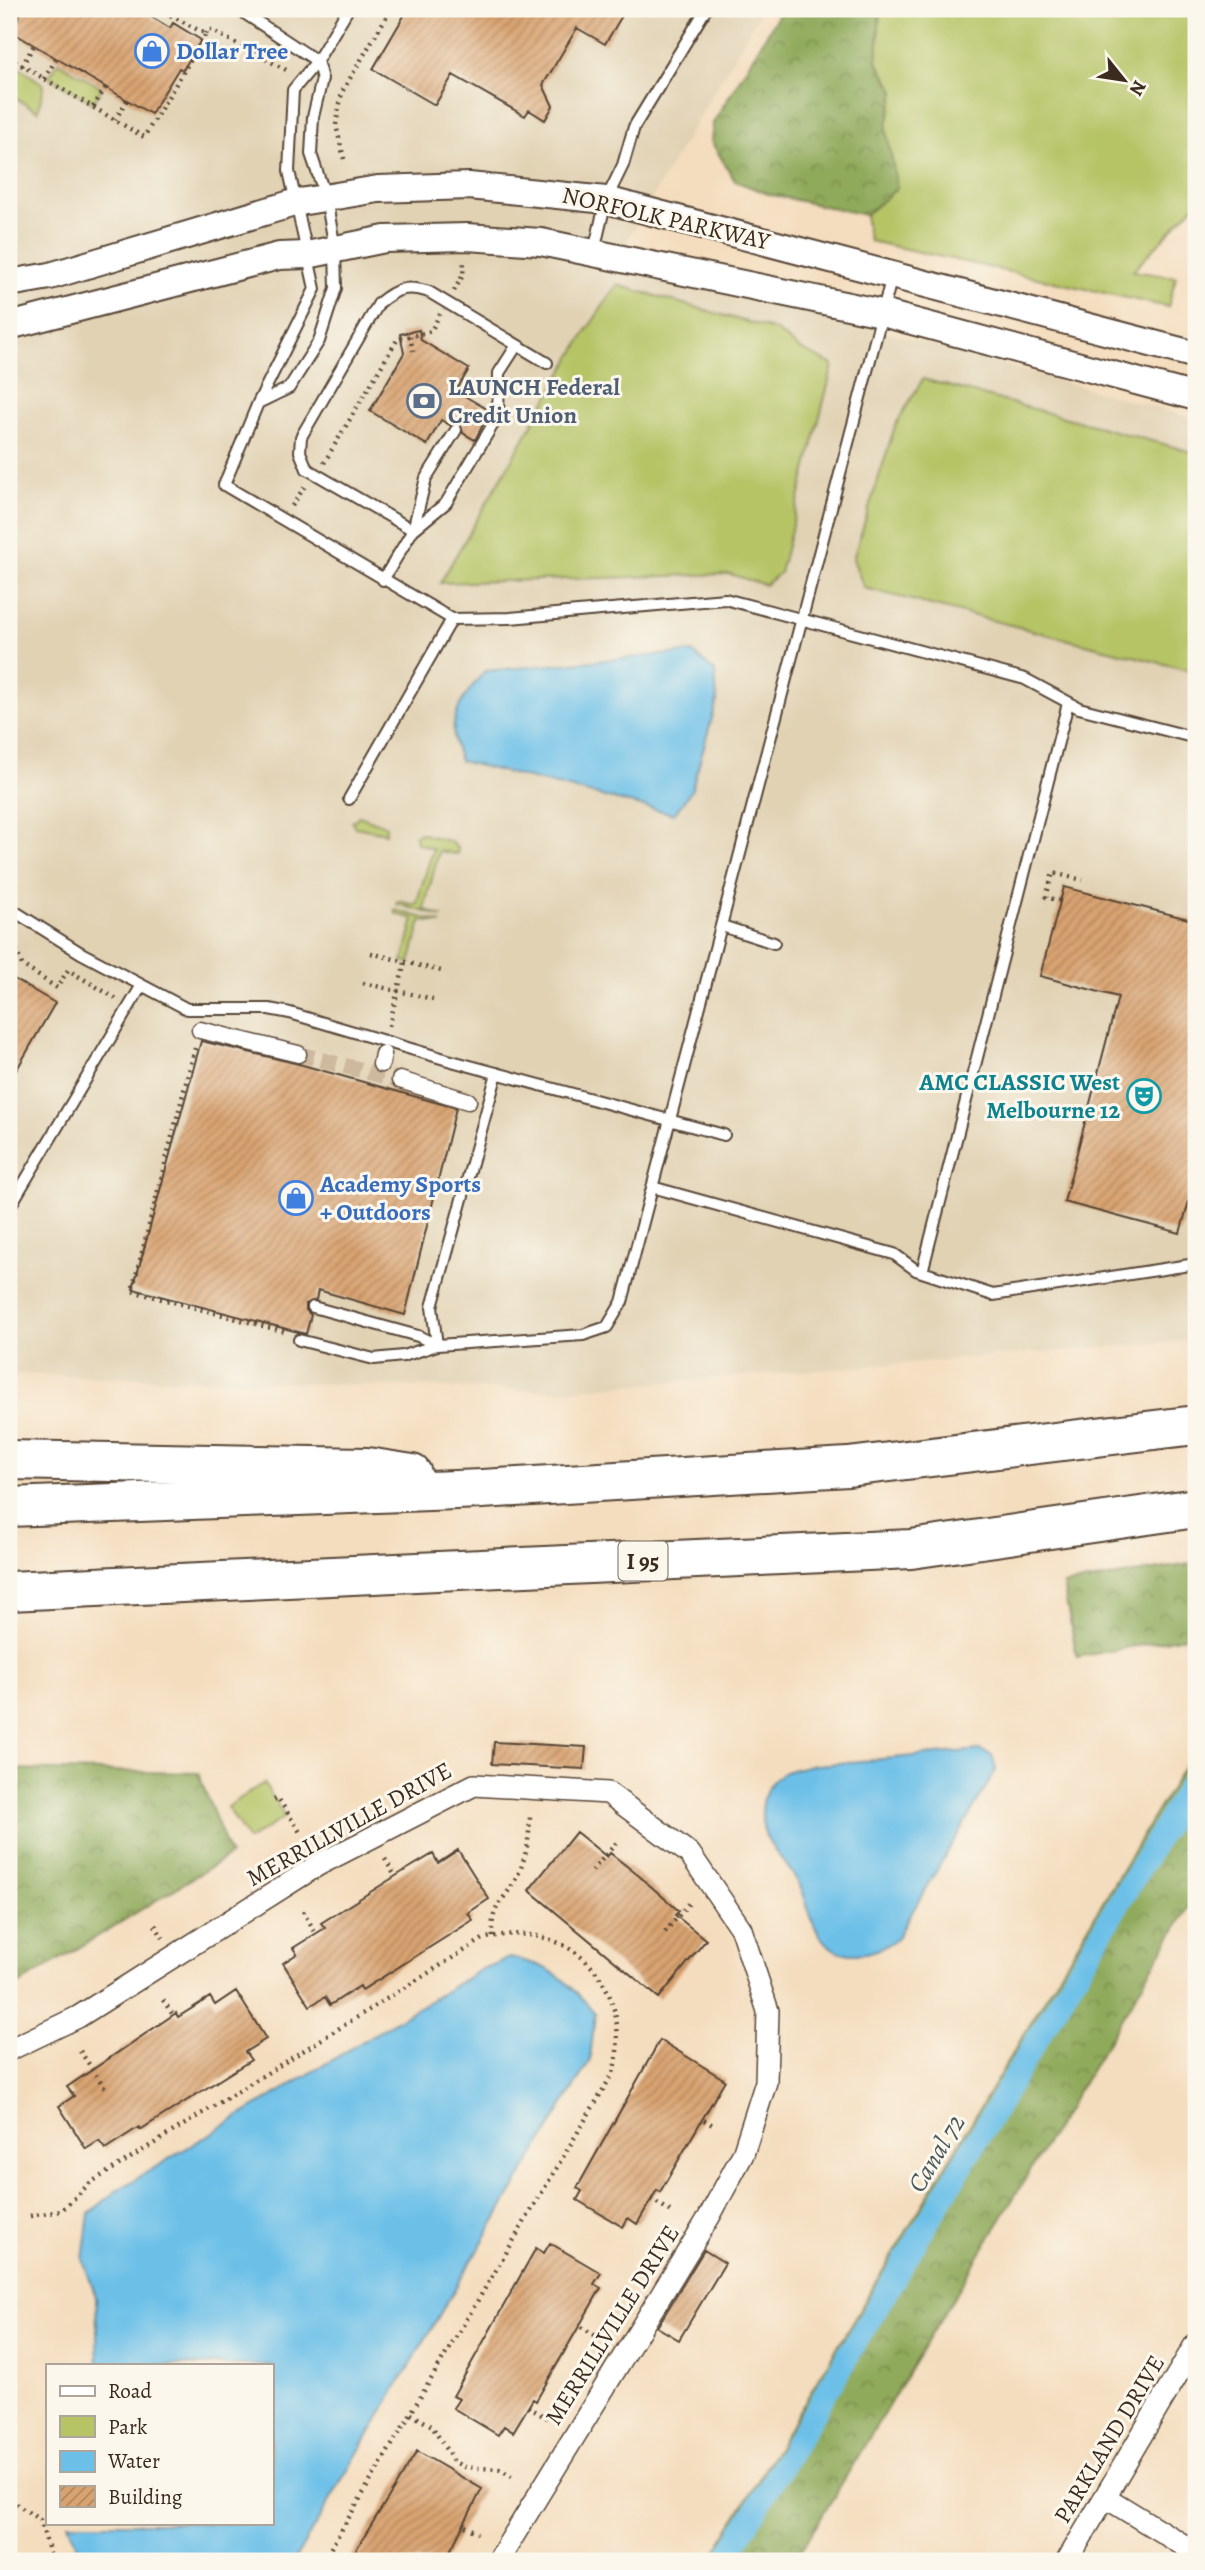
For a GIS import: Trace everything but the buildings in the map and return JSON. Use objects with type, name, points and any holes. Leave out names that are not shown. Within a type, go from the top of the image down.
[{"type":"highway","points":[[9,1507],[482,1489],[848,1467],[1196,1425]]},
{"type":"highway","points":[[9,1460],[366,1467],[482,1489]]},
{"type":"highway","name":"I 95","points":[[9,1591],[911,1549],[1196,1508]]},
{"type":"highway","points":[[9,1608],[86,1586]]},
{"type":"street","name":"NORFOLK PARKWAY","points":[[9,284],[50,276],[294,203],[378,189],[469,186],[545,191],[606,200],[893,273],[1196,355]]},
{"type":"street","name":"NORFOLK PARKWAY","points":[[9,326],[279,256],[307,255],[385,239],[467,237],[541,242],[594,251],[882,313],[1196,397]]},
{"type":"street","points":[[199,1030],[298,1054]]},
{"type":"street","points":[[400,1080],[468,1101]]},
{"type":"street","name":"MERRILLVILLE DRIVE","points":[[9,2050],[78,2017],[318,1865],[474,1785],[608,1793],[690,1854],[741,1929],[768,2011],[766,2081],[743,2154],[709,2217],[498,2561]]},
{"type":"street","name":"PARKLAND DRIVE","points":[[1067,2561],[1196,2343]]},
{"type":"street","points":[[1105,2497],[1196,2553]]},
{"type":"lane","points":[[238,9],[317,61],[321,82],[313,117],[311,154],[327,198],[335,249],[336,288],[319,341],[289,388],[258,403]]},
{"type":"lane","points":[[348,9],[317,61],[293,90],[289,171],[315,289],[258,403],[224,485],[452,619],[510,618],[725,599],[1025,679],[1068,703],[1196,738]]},
{"type":"lane","points":[[594,251],[606,200],[623,165],[634,127],[706,9]]},
{"type":"lane","points":[[299,1340],[374,1359],[403,1356],[437,1345],[583,1335],[607,1327],[622,1301],[893,273]]},
{"type":"lane","points":[[413,530],[314,474],[307,469],[303,460],[300,437],[379,303],[395,290],[411,286],[429,292],[547,363]]},
{"type":"lane","points":[[413,530],[446,503],[498,416],[499,373],[517,345]]},
{"type":"lane","points":[[383,580],[413,530],[426,478],[456,430]]},
{"type":"lane","points":[[349,799],[452,619]]},
{"type":"lane","points":[[922,1272],[1068,703]]},
{"type":"lane","points":[[9,908],[81,953],[187,1009],[269,1009],[383,1053],[497,1073],[724,1135]]},
{"type":"lane","points":[[722,926],[774,943]]},
{"type":"lane","points":[[9,1208],[142,985]]},
{"type":"lane","points":[[437,1345],[432,1307],[497,1073]]},
{"type":"lane","points":[[652,1187],[894,1254],[922,1272],[993,1295],[1196,1264]]},
{"type":"lane","points":[[313,1307],[418,1336],[437,1345]]},
{"type":"path","points":[[158,9],[206,34]]},
{"type":"path","points":[[344,159],[336,125],[344,89],[391,9]]},
{"type":"path","points":[[9,58],[144,137],[209,29],[281,70],[304,77]]},
{"type":"path","points":[[22,66],[34,45]]},
{"type":"path","points":[[44,79],[57,58]]},
{"type":"path","points":[[321,82],[344,89]]},
{"type":"path","points":[[93,108],[106,87]]},
{"type":"path","points":[[115,120],[127,100]]},
{"type":"path","points":[[292,506],[328,459],[397,340],[431,331],[463,275],[464,258]]},
{"type":"path","points":[[410,336],[413,351]]},
{"type":"path","points":[[1060,901],[1046,897],[1053,873],[1083,880]]},
{"type":"path","points":[[9,930],[22,965],[48,983],[57,988],[68,970],[111,997]]},
{"type":"path","points":[[371,953],[441,971]]},
{"type":"path","points":[[383,1053],[405,962]]},
{"type":"path","points":[[363,983],[433,999]]},
{"type":"path","points":[[199,1030],[132,1290],[290,1333],[299,1340]]},
{"type":"path","points":[[274,1800],[278,1798],[300,1832]]},
{"type":"path","points":[[493,1937],[491,1920],[495,1907],[513,1884],[524,1858],[530,1817]]},
{"type":"path","points":[[592,1871],[618,1841]]},
{"type":"path","points":[[385,1859],[395,1876]]},
{"type":"path","points":[[665,1932],[691,1902]]},
{"type":"path","points":[[303,1911],[316,1934]]},
{"type":"path","points":[[155,1924],[166,1942]]},
{"type":"path","points":[[30,2216],[61,2211],[90,2183],[465,1949],[493,1937],[525,1934],[555,1942],[592,1966],[615,2003],[619,2052],[613,2073],[323,2561]]},
{"type":"path","points":[[163,2000],[173,2015]]},
{"type":"path","points":[[80,2051],[107,2091]]},
{"type":"path","points":[[704,2120],[716,2127]]},
{"type":"path","points":[[651,2200],[670,2211]]},
{"type":"path","points":[[580,2327],[595,2335]]},
{"type":"path","points":[[528,2407],[547,2417]]},
{"type":"path","points":[[411,2414],[432,2426],[453,2461],[464,2466],[499,2469],[512,2476]]},
{"type":"path","points":[[10,2500],[40,2520],[52,2561]]},
{"type":"path","points":[[466,2526],[478,2533]]},
{"type":"shaded area","points":[[9,9],[762,9],[618,256],[1196,419],[1196,1340],[554,1391],[9,1374]]},
{"type":"green space","points":[[782,9],[880,9],[877,62],[895,92],[886,128],[897,188],[865,215],[768,194],[735,181],[711,141],[713,123]]},
{"type":"green space","points":[[880,9],[1196,9],[1196,203],[1133,271],[1176,277],[1168,307],[869,241],[865,215],[897,188],[886,128],[895,92],[877,62]]},
{"type":"green space","points":[[58,62],[102,88],[93,103],[49,77]]},
{"type":"green space","points":[[16,65],[44,85],[38,111],[13,97],[13,70]]},
{"type":"green space","points":[[617,285],[775,330],[800,349],[833,365],[780,573],[765,585],[730,574],[440,583],[587,330]]},
{"type":"green space","points":[[923,379],[1196,453],[1196,672],[864,588],[853,559],[895,426]]},
{"type":"green space","points":[[359,816],[386,826],[386,833],[355,827],[352,822]]},
{"type":"green space","points":[[420,833],[451,842],[458,849],[457,854],[439,851],[424,909],[443,917],[397,904],[398,901],[416,905],[433,849],[417,843],[415,835]]},
{"type":"green space","points":[[395,910],[442,923],[421,921],[410,963],[403,961],[414,919],[396,914]]},
{"type":"green space","points":[[1196,1563],[1196,1635],[1077,1657],[1063,1585]]},
{"type":"green space","points":[[1196,1746],[1196,1895],[795,2561],[710,2561]]},
{"type":"green space","points":[[9,1769],[198,1773],[230,1855],[18,1985],[9,1969]]},
{"type":"green space","points":[[264,1783],[285,1817],[248,1840],[227,1807]]},
{"type":"water","points":[[692,652],[715,672],[717,701],[691,791],[674,814],[460,761],[455,747],[454,723],[461,703],[485,671]]},
{"type":"water","points":[[980,1750],[992,1755],[996,1770],[896,1939],[877,1950],[856,1954],[846,1953],[828,1945],[811,1918],[797,1880],[765,1834],[763,1805],[774,1780],[784,1773],[807,1766]]},
{"type":"water","points":[[509,1958],[537,1965],[567,1983],[595,2013],[590,2060],[294,2561],[83,2561],[68,2524],[273,2524],[273,2364],[98,2364],[96,2297],[83,2260],[89,2214],[116,2191],[482,1969]]},
{"type":"waterway","name":"Canal 72","points":[[725,2561],[1196,1774]]},
{"type":"tunnel","points":[[298,1054],[400,1080]]},
{"type":"place","name":"Dollar Tree","points":[[152,51]]},
{"type":"place","name":"LAUNCH Federal Credit Union","points":[[424,401]]},
{"type":"place","name":"AMC CLASSIC West Melbourne 12","points":[[1144,1096]]},
{"type":"place","name":"Academy Sports + Outdoors","points":[[296,1198]]}]
